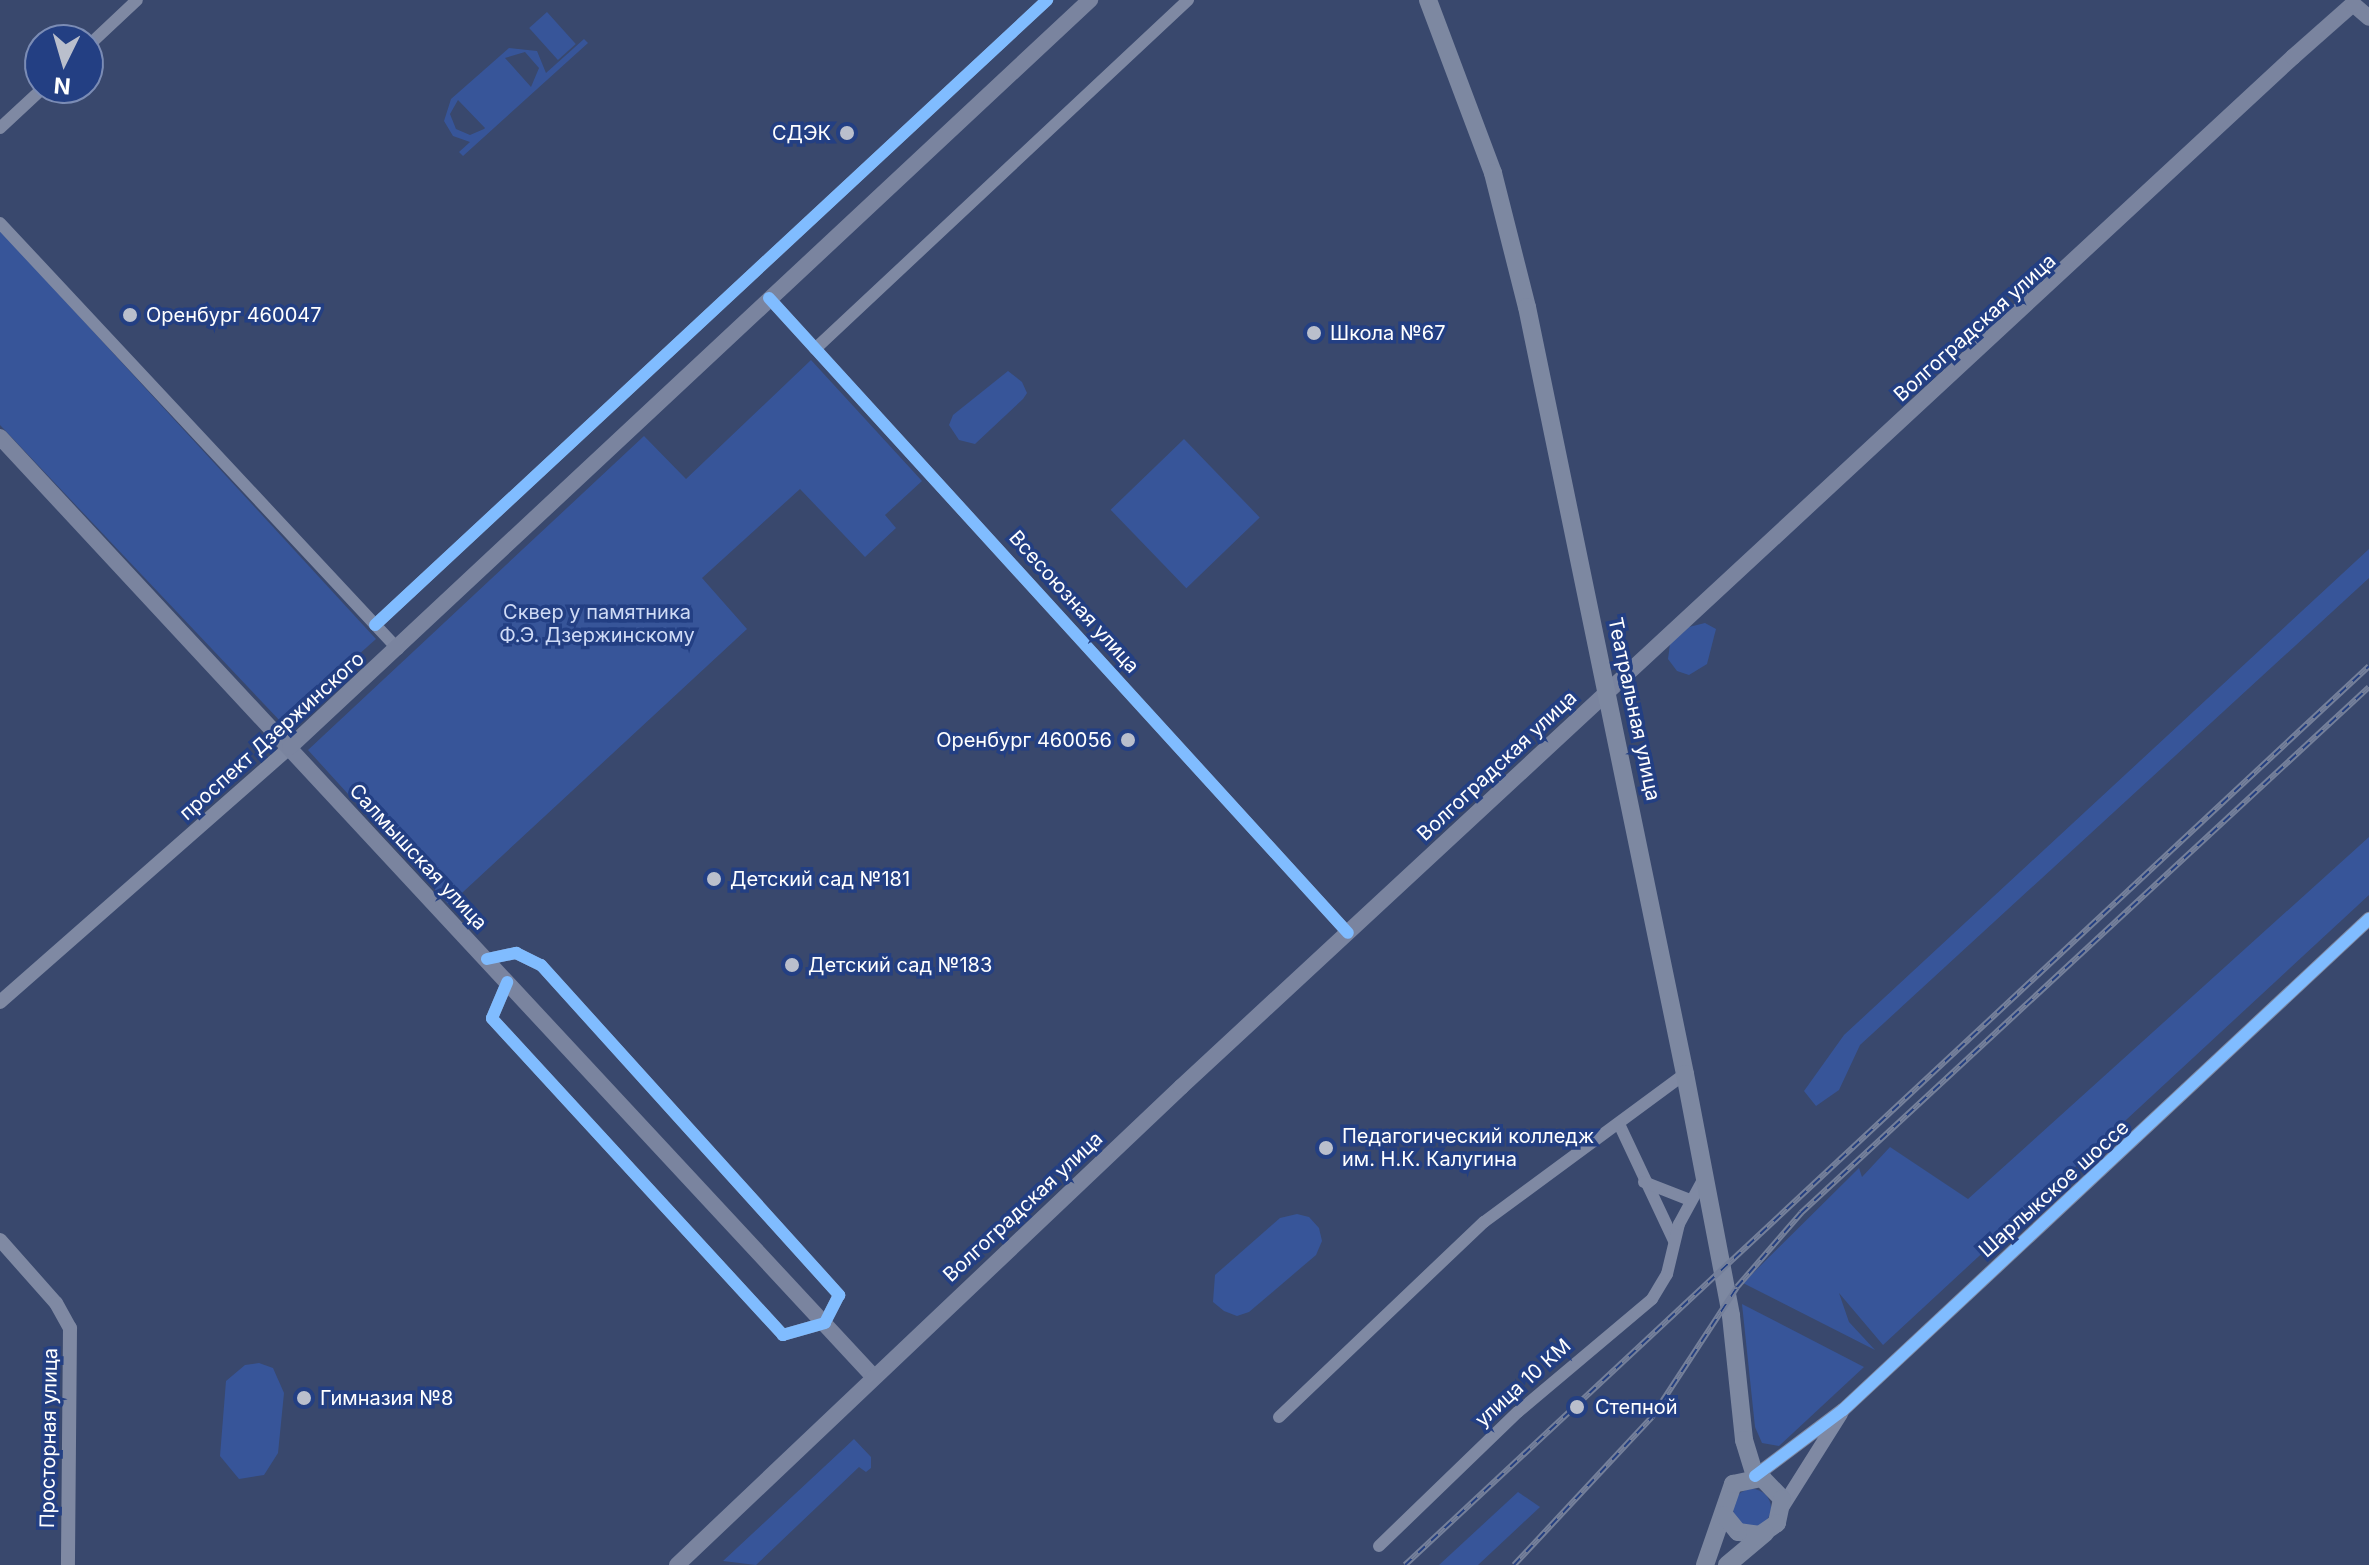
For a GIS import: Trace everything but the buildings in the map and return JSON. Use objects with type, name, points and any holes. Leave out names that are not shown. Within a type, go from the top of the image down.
[{"type":"main road","name":"проспект Дзержинского","points":[[290,747],[1090,0]]},
{"type":"main road","name":"Театральная улица","points":[[1428,0],[1471,107],[1512,240],[1685,1074],[1731,1316],[1744,1440],[1755,1476]]},
{"type":"main road","name":"Волгоградская улица","points":[[677,1565],[872,1375],[2350,2]]},
{"type":"main road","points":[[2350,2],[2369,18]]},
{"type":"main road","name":"Салмышская улица","points":[[0,437],[872,1375]]},
{"type":"main road","name":"Театральная улица","points":[[1728,1490],[1744,1440]]},
{"type":"main road","points":[[1705,1565],[1724,1515],[1728,1490],[1740,1479],[1755,1476],[1775,1486],[1783,1506],[1777,1523],[1727,1565]]},
{"type":"main road","points":[[1724,1515],[1738,1532],[1765,1533]]},
{"type":"street","points":[[104,31],[137,0]]},
{"type":"street","points":[[375,625],[1047,0]]},
{"type":"street","points":[[815,349],[1188,0]]},
{"type":"street","points":[[0,128],[26,104]]},
{"type":"street","points":[[0,223],[398,649]]},
{"type":"street","name":"Всесоюзная улица","points":[[769,298],[1348,933]]},
{"type":"street","name":"проспект Дзержинского","points":[[0,1002],[290,747]]},
{"type":"street","name":"Шарлыкское шоссе","points":[[1755,1476],[1843,1410],[2182,1099],[2369,919]]},
{"type":"street","points":[[487,959],[516,953],[541,965],[839,1295],[825,1323],[783,1335],[492,1018],[507,982]]},
{"type":"street","points":[[1279,1417],[1484,1222],[1620,1126],[1685,1074]]},
{"type":"street","points":[[1620,1126],[1636,1154],[1644,1182],[1674,1241]]},
{"type":"street","name":"улица 10 КМ","points":[[1379,1546],[1518,1412],[1652,1299],[1667,1274],[1674,1241],[1690,1200],[1704,1178]]},
{"type":"street","points":[[1644,1182],[1690,1200]]},
{"type":"street","name":"Просторная улица","points":[[0,1240],[70,1328],[68,1565]]},
{"type":"street","name":"Шарлыкское шоссе","points":[[1783,1506],[1843,1410]]},
{"type":"green space","points":[[547,12],[576,44],[558,60],[529,28]]},
{"type":"green space","points":[[584,39],[588,43],[463,156],[459,152],[470,142],[453,136],[444,121],[451,99],[509,48],[537,51],[546,73]],"holes":[[[525,52],[539,68],[531,87],[505,58]],[[458,100],[485,128],[484,129],[470,135],[456,129],[450,114]]]},
{"type":"green space","points":[[0,230],[376,639],[282,723],[0,425]]},
{"type":"green space","name":"Сквер у памятника Ф.Э. Дзержинскому","points":[[811,360],[922,481],[885,515],[896,528],[865,557],[800,489],[702,578],[747,629],[449,905],[308,750],[644,436],[686,479]]},
{"type":"green space","points":[[1008,371],[1022,382],[1027,393],[1023,399],[975,444],[959,440],[949,425],[953,415]]},
{"type":"green space","points":[[1184,439],[1260,517],[1186,588],[1111,510]]},
{"type":"green space","points":[[2369,549],[2369,578],[1860,1045],[1839,1090],[1816,1106],[1804,1091],[1844,1035]]},
{"type":"green space","points":[[1705,623],[1716,629],[1707,664],[1689,675],[1677,671],[1668,659],[1670,644],[1689,627]]},
{"type":"green space","points":[[2369,837],[2369,895],[1883,1345],[1839,1293],[1849,1322],[1875,1350],[1743,1283],[1859,1168],[1862,1177],[1890,1147],[1968,1199]]},
{"type":"green space","points":[[1297,1214],[1309,1217],[1319,1228],[1322,1241],[1316,1255],[1249,1312],[1237,1316],[1213,1302],[1215,1275],[1280,1218]]},
{"type":"green space","points":[[1742,1304],[1864,1367],[1779,1446],[1762,1443],[1755,1427]]},
{"type":"green space","points":[[259,1363],[273,1368],[284,1393],[278,1453],[264,1475],[239,1479],[220,1456],[226,1381],[245,1365]]},
{"type":"green space","points":[[854,1439],[871,1457],[871,1468],[866,1472],[859,1467],[756,1565],[723,1561]]},
{"type":"green space","points":[[1752,1489],[1765,1495],[1771,1508],[1765,1521],[1752,1527],[1739,1521],[1733,1508],[1739,1495]]},
{"type":"green space","points":[[1518,1492],[1540,1507],[1478,1565],[1439,1565]]},
{"type":"railway","points":[[1405,1565],[2369,666]]},
{"type":"railway","points":[[1514,1565],[1652,1417],[1737,1287],[1801,1213],[2369,687]]},
{"type":"cycle path","points":[[375,625],[1047,0]]},
{"type":"cycle path","points":[[769,298],[1348,933]]},
{"type":"cycle path","points":[[1755,1476],[1843,1410],[2369,919]]},
{"type":"cycle path","points":[[487,959],[516,953],[541,965],[839,1295],[825,1323],[783,1335],[492,1018],[507,982]]},
{"type":"place","name":"СДЭК","points":[[847,133]]},
{"type":"place","name":"Оренбург 460047","points":[[130,315]]},
{"type":"place","name":"Школа №67","points":[[1314,333]]},
{"type":"place","name":"Оренбург 460056","points":[[1128,740]]},
{"type":"place","name":"Детский сад №181","points":[[714,879]]},
{"type":"place","name":"Детский сад №183","points":[[792,965]]},
{"type":"place","name":"Педагогический колледж им. Н.К. Калугина","points":[[1326,1148]]},
{"type":"place","name":"Гимназия №8","points":[[304,1398]]},
{"type":"place","name":"Степной","points":[[1577,1407]]}]
